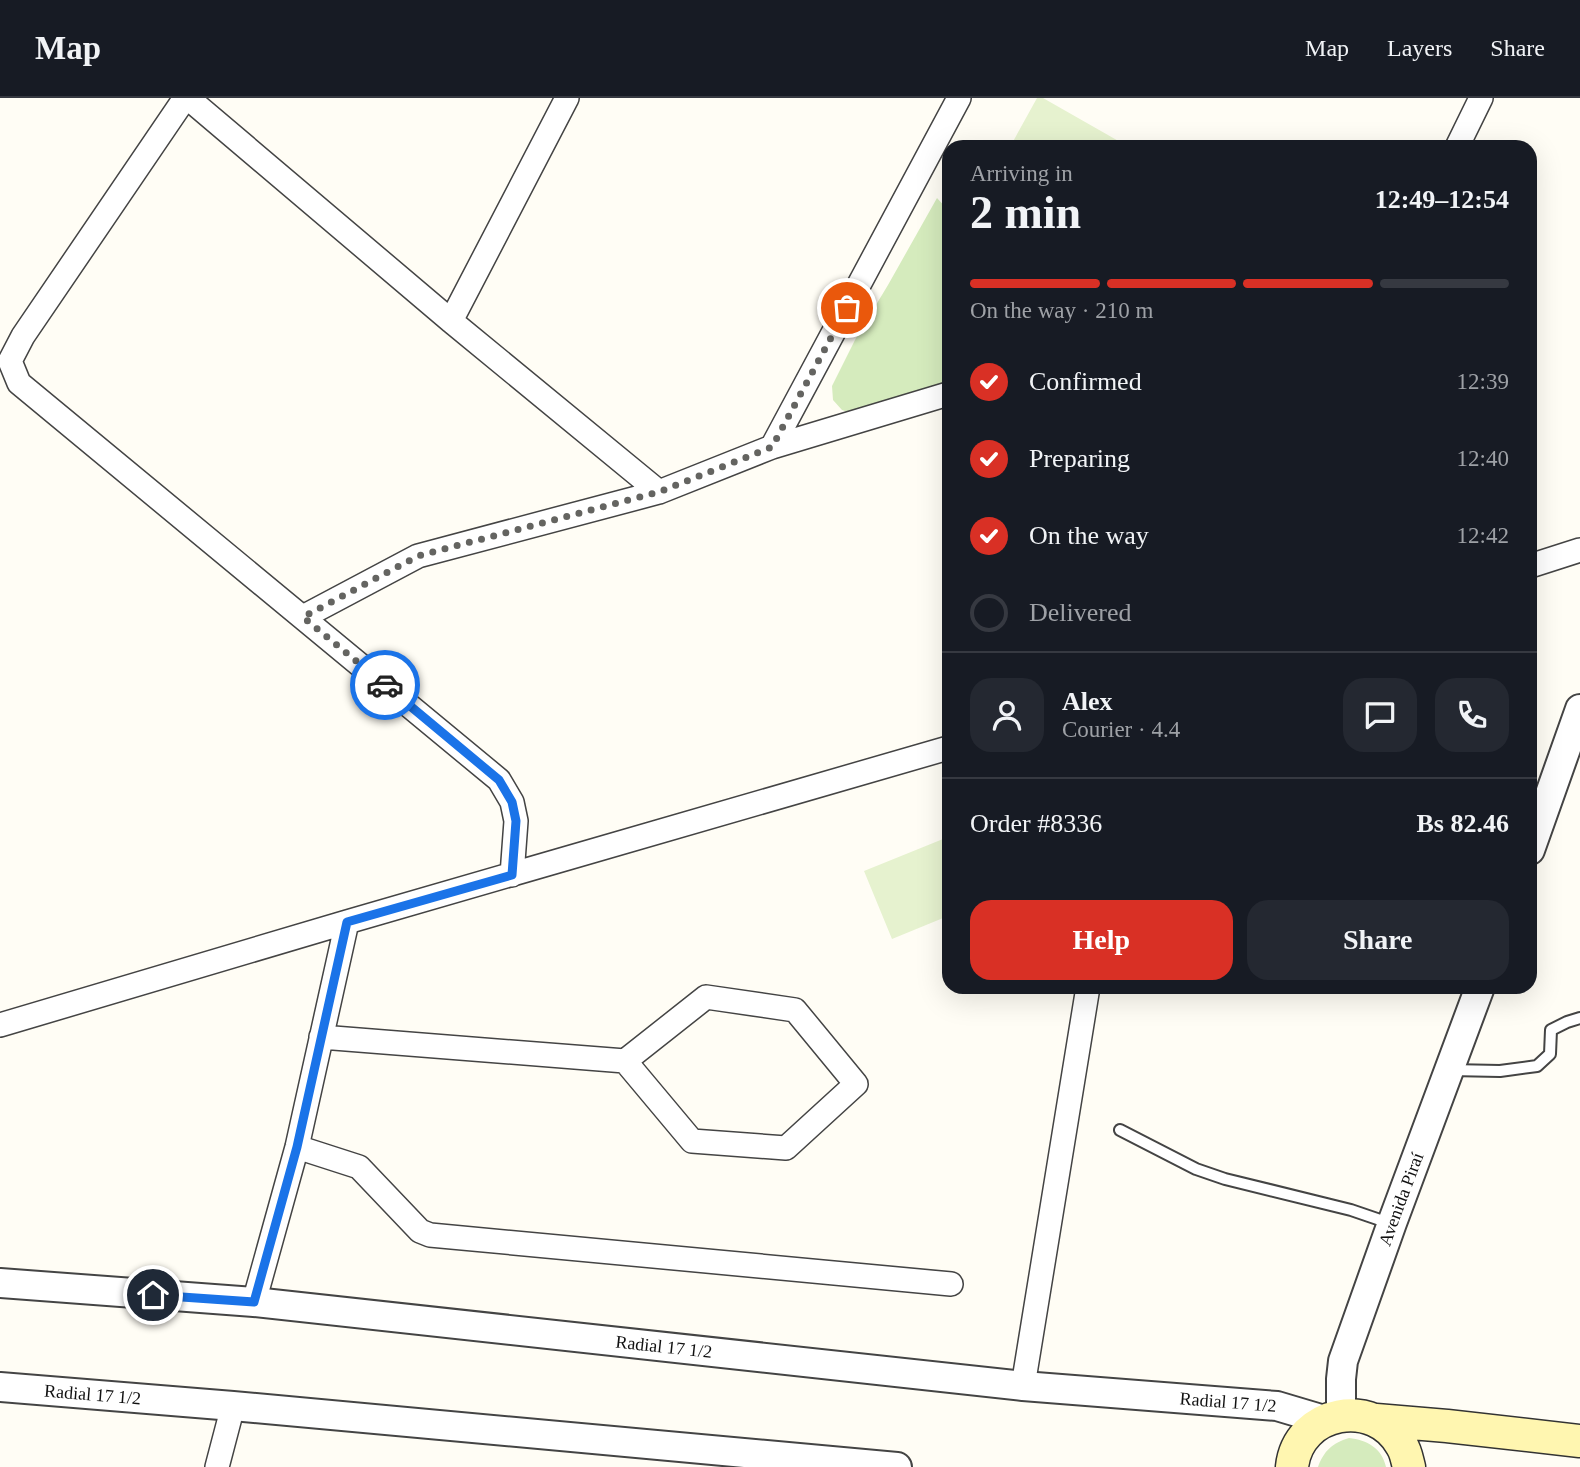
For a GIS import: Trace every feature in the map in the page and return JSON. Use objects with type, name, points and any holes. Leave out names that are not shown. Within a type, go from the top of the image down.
[{"type":"main road","points":[[1292,1467],[1299,1444],[1310,1430],[1333,1417],[1359,1415],[1376,1420],[1580,1441]]},
{"type":"main road","points":[[1376,1420],[1390,1430],[1403,1446],[1409,1467]]},
{"type":"street","points":[[512,875],[516,821],[512,802],[499,780],[19,383],[10,361],[23,336],[186,98],[659,492]]},
{"type":"street","points":[[451,321],[567,98]]},
{"type":"street","points":[[772,447],[959,98]]},
{"type":"street","points":[[1460,140],[1481,98]]},
{"type":"street","points":[[303,617],[418,556],[659,492],[772,447],[942,396]]},
{"type":"street","points":[[1537,564],[1580,550]]},
{"type":"street","points":[[1537,830],[1580,709]]},
{"type":"street","points":[[0,1025],[942,750]]},
{"type":"street","points":[[254,1302],[297,1147],[347,922]]},
{"type":"street","points":[[1023,1386],[1087,994]]},
{"type":"street","name":"Avenida Piraí","points":[[1333,1417],[1343,1361],[1477,994]]},
{"type":"street","points":[[321,1037],[625,1061],[706,997],[795,1010],[856,1084],[786,1148],[692,1141],[625,1061]]},
{"type":"street","points":[[297,1147],[359,1167],[420,1231],[430,1235],[951,1284]]},
{"type":"street","name":"Radial 17 1/2","points":[[0,1283],[254,1302],[1023,1386],[1277,1406],[1333,1417]]},
{"type":"street","name":"Radial 17 1/2","points":[[0,1387],[897,1467]]},
{"type":"street","points":[[217,1467],[233,1406]]},
{"type":"lane","points":[[1450,1070],[1500,1071],[1536,1066],[1550,1054],[1551,1030],[1580,1018]]},
{"type":"lane","points":[[1120,1130],[1196,1169],[1225,1179],[1351,1210],[1392,1223]]},
{"type":"green space","points":[[1037,98],[1043,98],[1117,140],[1014,140]]},
{"type":"green space","points":[[937,198],[942,203],[942,391],[854,414],[842,410],[833,400],[832,386],[856,338]]},
{"type":"green space","points":[[942,839],[942,918],[892,939],[864,871]]},
{"type":"green space","points":[[1349,1438],[1373,1446],[1386,1467],[1318,1467],[1329,1448]]},
{"type":"way so far","points":[[385,685],[303,617],[418,556],[659,492],[772,447],[847,308]]},
{"type":"route","points":[[153,1295],[254,1302],[297,1147],[347,922],[512,875],[516,821],[512,802],[499,780],[385,685]]}]
